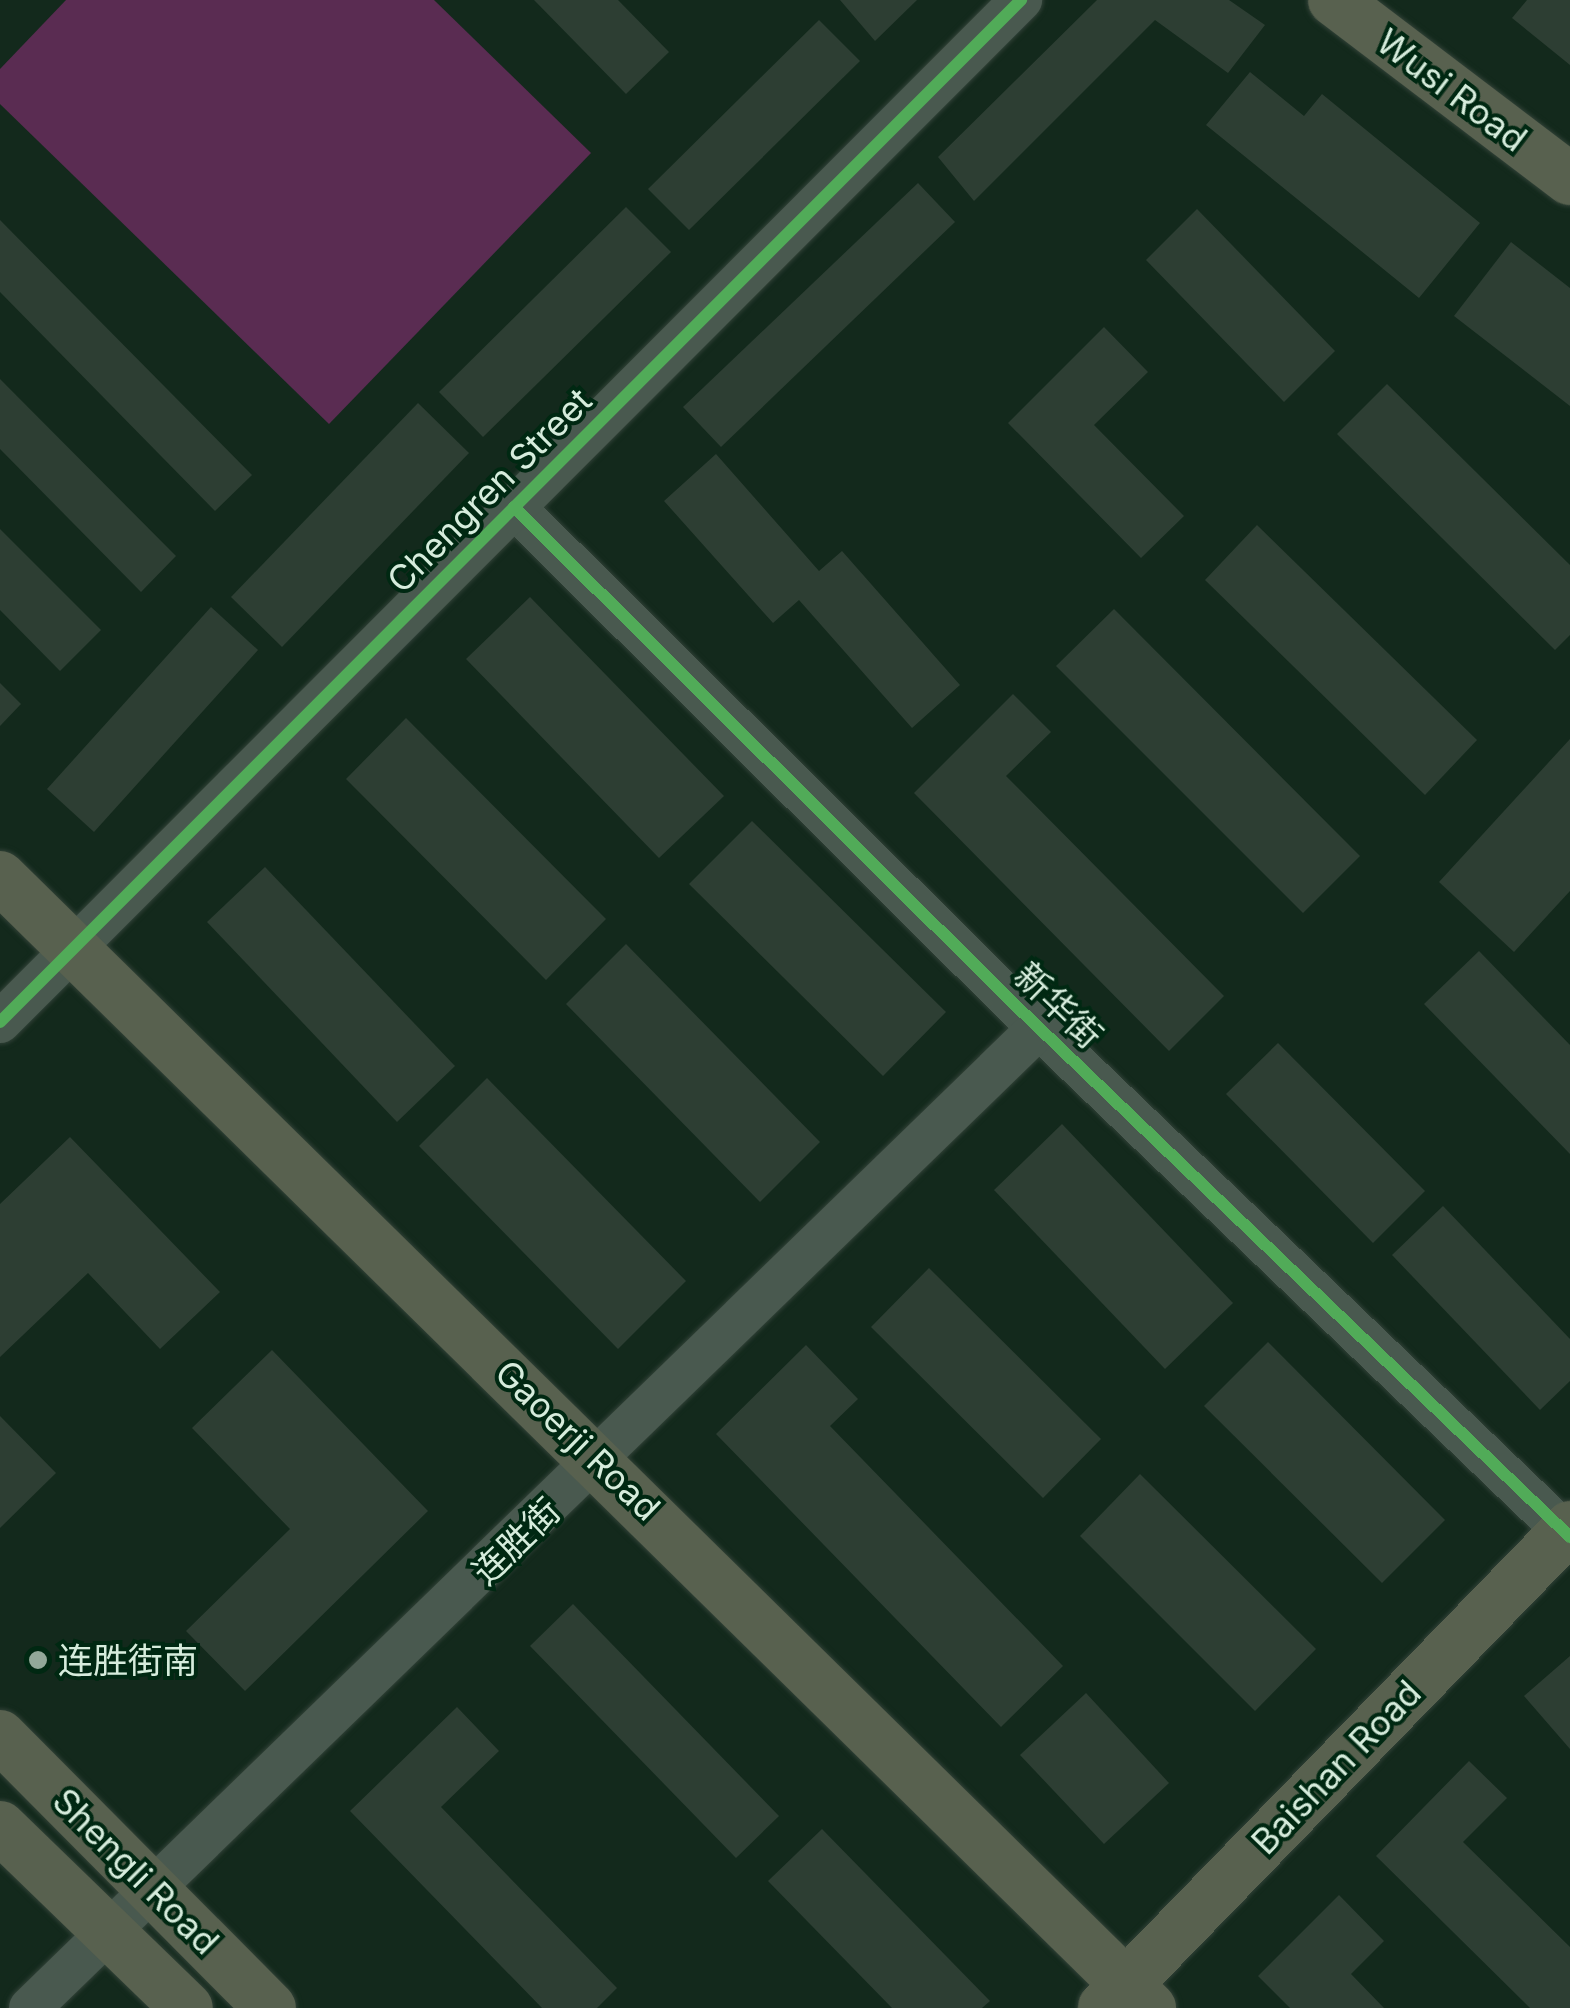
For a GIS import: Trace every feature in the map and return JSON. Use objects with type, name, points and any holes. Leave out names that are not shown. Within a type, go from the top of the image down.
[{"type":"main road","name":"Wusi Road","points":[[1334,0],[1570,179]]},
{"type":"main road","name":"Gaoerji Road","points":[[0,877],[599,1460],[1126,2000]]},
{"type":"main road","name":"Baishan Road","points":[[1126,2000],[1568,1532]]},
{"type":"main road","name":"Shengli Road","points":[[0,1736],[158,1890],[270,2008]]},
{"type":"main road","name":"Shengli Road","points":[[0,1827],[187,2008]]},
{"type":"street","name":"Chengren Street","points":[[0,1022],[1021,0]]},
{"type":"street","name":"新华街","points":[[514,508],[1040,1028],[1568,1532]]},
{"type":"street","name":"连胜街","points":[[30,2008],[108,1928],[158,1890],[1040,1028]]},
{"type":"shaded area","points":[[66,0],[434,0],[591,153],[329,424],[0,104],[0,69]]},
{"type":"building","points":[[534,0],[618,0],[669,52],[626,94]]},
{"type":"building","points":[[840,0],[917,0],[875,41]]},
{"type":"building","points":[[1097,0],[1229,0],[1265,25],[1228,73],[1155,20],[974,201],[938,157]]},
{"type":"building","points":[[1527,0],[1570,0],[1570,65],[1512,18]]},
{"type":"building","points":[[819,20],[860,61],[689,230],[648,189]]},
{"type":"building","points":[[1250,72],[1304,116],[1322,94],[1480,223],[1419,298],[1206,125]]},
{"type":"building","points":[[918,183],[955,222],[721,447],[683,407]]},
{"type":"building","points":[[626,207],[671,252],[483,437],[439,392]]},
{"type":"building","points":[[1197,209],[1335,351],[1284,402],[1146,260]]},
{"type":"building","points":[[0,220],[252,475],[215,511],[0,292]]},
{"type":"building","points":[[1511,242],[1570,288],[1570,406],[1454,316]]},
{"type":"building","points":[[1104,327],[1148,372],[1094,425],[1184,516],[1141,558],[1008,423]]},
{"type":"building","points":[[0,379],[176,556],[141,592],[0,449]]},
{"type":"building","points":[[1387,384],[1570,565],[1570,635],[1555,650],[1337,434]]},
{"type":"building","points":[[418,403],[469,453],[282,647],[231,597]]},
{"type":"building","points":[[716,454],[819,571],[842,551],[960,685],[912,728],[799,600],[773,623],[664,501]]},
{"type":"building","points":[[1257,525],[1477,740],[1425,795],[1205,580]]},
{"type":"building","points":[[0,529],[101,630],[60,671],[0,610]]},
{"type":"building","points":[[530,597],[724,796],[659,858],[466,659]]},
{"type":"building","points":[[211,607],[258,650],[94,832],[47,789]]},
{"type":"building","points":[[1114,609],[1360,856],[1303,913],[1056,666]]},
{"type":"building","points":[[0,683],[21,704],[0,726]]},
{"type":"building","points":[[1013,694],[1051,732],[1006,776],[1224,996],[1169,1051],[914,793]]},
{"type":"building","points":[[406,718],[606,919],[546,980],[346,779]]},
{"type":"building","points":[[1570,739],[1570,891],[1514,952],[1439,882]]},
{"type":"building","points":[[752,821],[946,1012],[883,1076],[689,884]]},
{"type":"building","points":[[265,867],[455,1066],[397,1122],[207,922]]},
{"type":"building","points":[[626,944],[820,1142],[760,1202],[566,1004]]},
{"type":"building","points":[[1479,951],[1570,1045],[1570,1154],[1424,1004]]},
{"type":"building","points":[[1278,1043],[1425,1191],[1373,1243],[1226,1094]]},
{"type":"building","points":[[487,1078],[686,1281],[618,1349],[419,1146]]},
{"type":"building","points":[[1062,1124],[1233,1303],[1165,1369],[994,1190]]},
{"type":"building","points":[[70,1137],[220,1292],[160,1349],[88,1273],[0,1357],[0,1204]]},
{"type":"building","points":[[1443,1206],[1570,1339],[1570,1381],[1540,1410],[1392,1255]]},
{"type":"building","points":[[929,1268],[1101,1439],[1043,1498],[871,1327]]},
{"type":"building","points":[[1268,1342],[1445,1520],[1382,1583],[1204,1406]]},
{"type":"building","points":[[806,1345],[858,1399],[830,1426],[1063,1666],[1001,1727],[716,1434]]},
{"type":"building","points":[[272,1350],[428,1511],[245,1691],[186,1631],[290,1529],[192,1428]]},
{"type":"building","points":[[0,1416],[56,1473],[0,1528]]},
{"type":"building","points":[[1140,1474],[1316,1649],[1255,1711],[1080,1536]]},
{"type":"building","points":[[573,1604],[779,1816],[736,1858],[530,1646]]},
{"type":"building","points":[[1570,1656],[1570,1749],[1524,1696]]},
{"type":"building","points":[[1086,1693],[1169,1783],[1104,1844],[1020,1755]]},
{"type":"building","points":[[457,1707],[499,1751],[441,1807],[617,1988],[597,2008],[542,2008],[350,1811]]},
{"type":"building","points":[[1469,1761],[1507,1798],[1463,1842],[1570,1947],[1570,2008],[1530,2008],[1376,1856]]},
{"type":"building","points":[[822,1829],[990,2001],[982,2008],[892,2008],[768,1881]]},
{"type":"building","points":[[1339,1895],[1384,1941],[1351,1974],[1384,2008],[1290,2008],[1258,1976]]},
{"type":"cycle path","points":[[0,1022],[1021,0]]},
{"type":"cycle path","points":[[514,507],[1012,1002],[1570,1537]]},
{"type":"place","name":"连胜街南","points":[[38,1660]]}]
